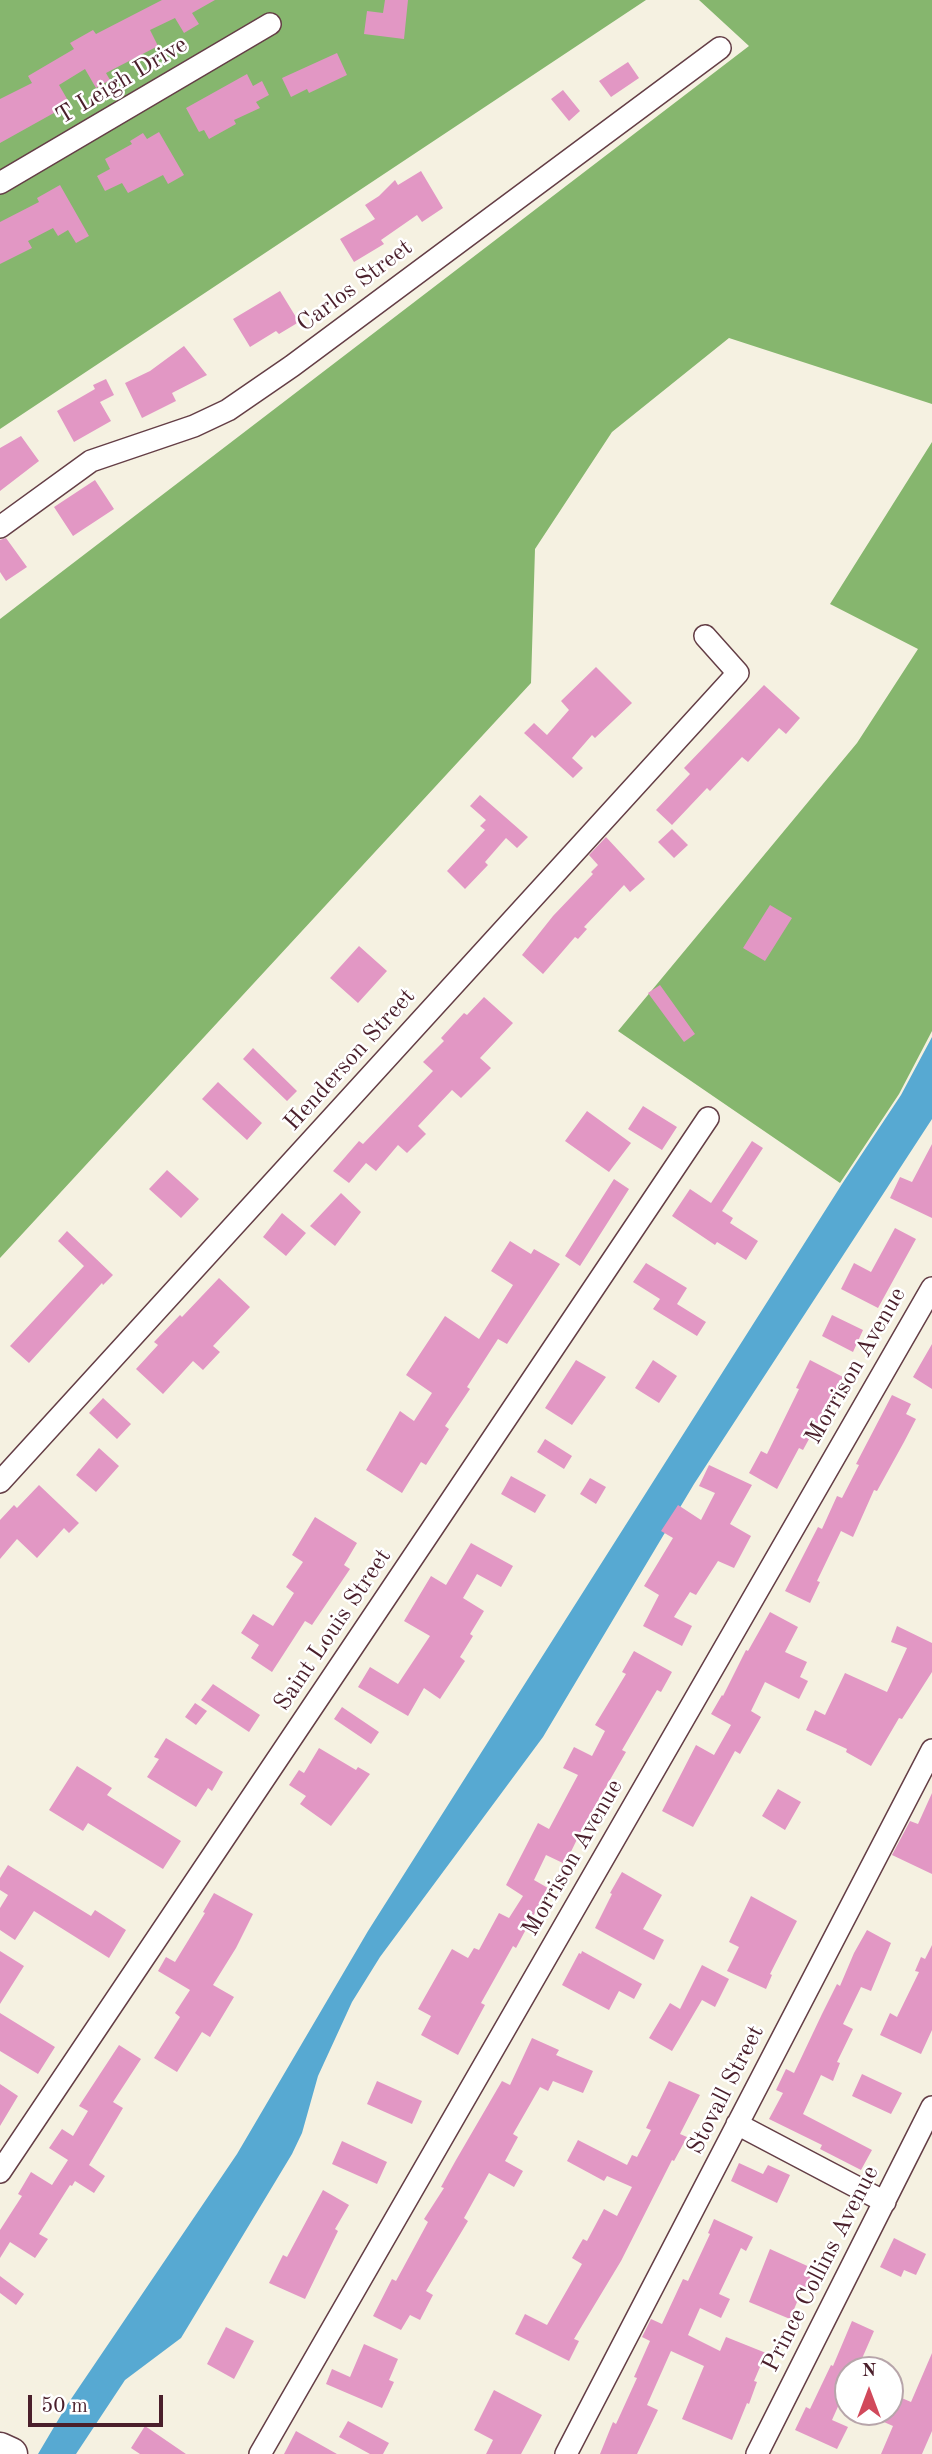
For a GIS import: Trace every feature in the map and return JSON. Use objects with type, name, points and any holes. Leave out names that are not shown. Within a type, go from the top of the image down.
[{"type":"main road","points":[[0,2448],[11,2454]]},
{"type":"street","name":"T Leigh Drive","points":[[0,183],[270,24]]},
{"type":"street","name":"Carlos Street","points":[[0,527],[91,461],[194,426],[228,410],[292,366],[720,48]]},
{"type":"street","name":"Henderson Street","points":[[0,1482],[738,673],[705,636]]},
{"type":"street","name":"Saint Louis Street","points":[[0,2172],[708,1118]]},
{"type":"street","name":"Morrison Avenue","points":[[260,2454],[932,1288]]},
{"type":"street","name":"Stovall Street","points":[[566,2454],[932,1750]]},
{"type":"street","name":"Prince Collins Avenue","points":[[757,2454],[932,2107]]},
{"type":"street","points":[[737,2124],[885,2202]]},
{"type":"green space","points":[[0,0],[646,0],[0,429]]},
{"type":"green space","points":[[699,0],[932,0],[932,404],[729,338],[612,432],[535,549],[531,683],[0,1258],[0,619],[749,46]]},
{"type":"green space","points":[[932,442],[932,1031],[899,1094],[840,1183],[618,1031],[857,743],[918,649],[830,604]]},
{"type":"water","points":[[932,1037],[932,1119],[694,1484],[543,1737],[380,1957],[352,2002],[318,2076],[302,2133],[292,2154],[181,2338],[125,2380],[76,2454],[38,2454],[67,2405],[237,2154],[368,1931],[901,1095]]},
{"type":"building","points":[[162,0],[215,0],[192,13],[199,24],[184,33],[175,18],[150,30],[158,46],[106,73],[110,80],[96,88],[85,69],[59,85],[70,104],[0,143],[0,99],[32,83],[28,76],[74,49],[70,43],[93,30],[96,34]]},
{"type":"building","points":[[385,0],[408,0],[404,39],[364,34],[367,11],[383,13]]},
{"type":"building","points":[[337,53],[347,75],[309,93],[307,89],[291,97],[282,78]]},
{"type":"building","points":[[628,62],[639,78],[611,97],[599,81]]},
{"type":"building","points":[[247,74],[253,86],[262,81],[269,95],[256,102],[260,108],[234,120],[236,124],[209,139],[204,130],[199,132],[186,108]]},
{"type":"building","points":[[563,90],[580,111],[569,121],[551,99]]},
{"type":"building","points":[[159,132],[184,175],[168,184],[163,175],[128,193],[122,183],[105,191],[97,176],[110,169],[105,159],[132,144],[130,141],[143,133],[147,139]]},
{"type":"building","points":[[421,171],[443,208],[422,222],[417,215],[381,240],[384,244],[354,262],[340,239],[375,219],[365,205],[395,180],[398,185]]},
{"type":"building","points":[[60,185],[89,236],[76,243],[68,230],[58,236],[53,228],[28,241],[32,248],[0,264],[0,222],[39,202],[37,198]]},
{"type":"building","points":[[280,291],[299,322],[279,334],[276,331],[250,347],[233,319]]},
{"type":"building","points":[[184,346],[207,375],[172,393],[176,401],[142,418],[125,383],[150,371]]},
{"type":"building","points":[[106,379],[114,395],[100,402],[111,421],[74,442],[57,411],[95,389],[93,385]]},
{"type":"building","points":[[21,436],[39,461],[0,491],[0,448]]},
{"type":"building","points":[[95,480],[114,509],[73,536],[54,507]]},
{"type":"building","points":[[6,538],[27,567],[6,581],[0,572],[0,540]]},
{"type":"building","points":[[596,667],[632,703],[595,738],[592,735],[572,758],[583,768],[573,778],[524,733],[534,723],[547,735],[569,710],[561,701]]},
{"type":"building","points":[[764,685],[800,718],[786,734],[779,728],[748,762],[742,757],[710,791],[707,788],[672,825],[656,810],[690,774],[684,768]]},
{"type":"building","points":[[480,795],[528,837],[517,848],[506,838],[485,862],[488,865],[465,889],[447,871],[485,830],[480,826],[486,820],[470,806]]},
{"type":"building","points":[[672,829],[688,845],[674,858],[658,842]]},
{"type":"building","points":[[606,837],[645,879],[630,892],[624,885],[584,927],[587,929],[578,939],[575,937],[543,974],[522,955],[553,916],[593,874],[591,872],[598,865],[589,855]]},
{"type":"building","points":[[770,905],[792,918],[765,961],[743,948]]},
{"type":"building","points":[[359,946],[387,971],[358,1003],[330,978]]},
{"type":"building","points":[[660,985],[695,1034],[684,1042],[648,993]]},
{"type":"building","points":[[484,997],[513,1023],[480,1058],[491,1068],[461,1098],[452,1090],[418,1126],[426,1134],[407,1153],[398,1145],[376,1171],[366,1163],[349,1183],[333,1171],[359,1141],[363,1144],[433,1071],[423,1062],[444,1041],[441,1038],[464,1013],[467,1015]]},
{"type":"building","points":[[253,1048],[297,1091],[287,1101],[243,1059]]},
{"type":"building","points":[[218,1082],[262,1123],[247,1140],[202,1099]]},
{"type":"building","points":[[643,1106],[677,1127],[662,1150],[628,1129]]},
{"type":"building","points":[[587,1111],[631,1143],[609,1172],[565,1141]]},
{"type":"building","points":[[752,1141],[763,1148],[722,1211],[733,1218],[730,1223],[758,1241],[746,1260],[717,1242],[715,1245],[672,1216],[690,1189],[711,1203]]},
{"type":"building","points":[[932,1144],[932,1218],[890,1198],[900,1177],[912,1182]]},
{"type":"building","points":[[167,1170],[199,1199],[181,1218],[149,1189]]},
{"type":"building","points":[[614,1179],[629,1189],[580,1266],[565,1256]]},
{"type":"building","points":[[341,1193],[361,1212],[335,1246],[310,1226]]},
{"type":"building","points":[[282,1213],[306,1233],[286,1256],[263,1237]]},
{"type":"building","points":[[895,1228],[916,1239],[878,1308],[841,1289],[854,1263],[871,1272]]},
{"type":"building","points":[[67,1231],[113,1275],[103,1285],[102,1283],[29,1363],[10,1346],[84,1266],[58,1241]]},
{"type":"building","points":[[510,1241],[531,1254],[534,1249],[560,1264],[507,1344],[498,1339],[467,1387],[470,1389],[445,1426],[449,1429],[426,1465],[421,1462],[402,1493],[366,1470],[400,1411],[414,1421],[432,1393],[406,1375],[445,1316],[479,1339],[513,1285],[491,1271]]},
{"type":"building","points":[[646,1263],[687,1288],[677,1304],[706,1322],[697,1336],[653,1309],[660,1299],[633,1282]]},
{"type":"building","points":[[219,1278],[250,1307],[213,1346],[220,1352],[203,1370],[193,1361],[163,1394],[136,1369],[158,1345],[154,1342]]},
{"type":"building","points":[[832,1315],[863,1330],[853,1352],[822,1336]]},
{"type":"building","points":[[932,1344],[932,1389],[913,1377]]},
{"type":"building","points":[[576,1360],[606,1377],[572,1425],[545,1408]]},
{"type":"building","points":[[653,1360],[677,1376],[659,1403],[635,1388]]},
{"type":"building","points":[[810,1360],[843,1377],[803,1450],[799,1448],[777,1489],[749,1473],[761,1451],[767,1454]]},
{"type":"building","points":[[892,1395],[911,1404],[906,1414],[916,1419],[877,1491],[874,1490],[853,1537],[841,1531],[817,1581],[820,1582],[810,1603],[785,1591],[818,1527],[822,1529],[837,1496],[842,1498],[859,1465],[856,1464]]},
{"type":"building","points":[[103,1398],[131,1424],[117,1439],[89,1413]]},
{"type":"building","points":[[545,1439],[572,1456],[564,1469],[537,1452]]},
{"type":"building","points":[[99,1448],[119,1466],[96,1492],[76,1475]]},
{"type":"building","points":[[709,1465],[752,1485],[730,1524],[751,1536],[734,1568],[718,1561],[696,1595],[690,1592],[674,1617],[692,1626],[682,1646],[643,1626],[659,1595],[644,1586],[673,1538],[661,1531],[678,1505],[701,1520],[715,1493],[699,1486]]},
{"type":"building","points":[[511,1476],[546,1495],[535,1513],[501,1494]]},
{"type":"building","points":[[590,1478],[606,1487],[596,1504],[580,1494]]},
{"type":"building","points":[[39,1485],[79,1523],[69,1533],[64,1528],[37,1558],[17,1539],[0,1559],[0,1520],[14,1505],[17,1508]]},
{"type":"building","points":[[315,1517],[357,1543],[344,1565],[350,1569],[312,1625],[305,1621],[272,1672],[251,1658],[259,1645],[241,1633],[253,1614],[273,1626],[294,1593],[286,1587],[303,1562],[292,1555]]},
{"type":"building","points":[[471,1543],[513,1566],[501,1587],[477,1574],[463,1598],[484,1611],[460,1657],[465,1661],[440,1699],[424,1688],[408,1716],[358,1687],[370,1667],[398,1684],[430,1636],[404,1621],[431,1576],[446,1585]]},
{"type":"building","points":[[770,1612],[798,1627],[785,1652],[807,1662],[800,1677],[808,1681],[799,1699],[765,1682],[751,1711],[761,1717],[740,1754],[735,1751],[693,1827],[662,1811],[696,1745],[714,1755],[731,1725],[711,1714]]},
{"type":"building","points":[[897,1626],[932,1643],[932,1672],[902,1719],[899,1718],[871,1766],[846,1752],[847,1749],[806,1730],[815,1710],[825,1715],[845,1673],[887,1692],[907,1648],[891,1642]]},
{"type":"building","points":[[634,1651],[672,1672],[661,1692],[657,1690],[622,1750],[626,1752],[565,1864],[546,1855],[534,1880],[548,1888],[516,1948],[513,1946],[481,2003],[485,2005],[458,2055],[421,2035],[431,2016],[418,2009],[452,1949],[468,1958],[474,1948],[479,1950],[499,1913],[509,1918],[523,1896],[506,1885],[538,1823],[549,1829],[578,1775],[563,1768],[574,1747],[592,1756],[605,1731],[595,1725],[626,1674],[622,1672]]},
{"type":"building","points":[[213,1684],[260,1715],[249,1732],[201,1700]]},
{"type":"building","points":[[195,1703],[207,1711],[196,1725],[185,1717]]},
{"type":"building","points":[[342,1707],[379,1732],[371,1744],[334,1719]]},
{"type":"building","points":[[166,1738],[223,1772],[212,1791],[208,1788],[196,1807],[147,1777],[159,1759],[154,1757]]},
{"type":"building","points":[[319,1748],[356,1770],[358,1767],[370,1774],[331,1826],[300,1804],[306,1796],[289,1785],[299,1770],[304,1773]]},
{"type":"building","points":[[77,1766],[112,1788],[107,1795],[181,1841],[163,1869],[88,1823],[83,1831],[49,1810]]},
{"type":"building","points":[[778,1789],[801,1802],[785,1830],[762,1816]]},
{"type":"building","points":[[932,1793],[932,1874],[892,1855],[910,1821],[918,1824]]},
{"type":"building","points":[[8,1865],[91,1916],[95,1910],[126,1930],[109,1958],[34,1911],[15,1940],[0,1930],[0,1908],[8,1895],[0,1890],[0,1878]]},
{"type":"building","points":[[622,1872],[662,1895],[643,1929],[664,1940],[654,1960],[595,1928]]},
{"type":"building","points":[[214,1893],[253,1914],[213,1985],[234,1997],[210,2037],[202,2032],[177,2072],[154,2058],[180,2017],[175,2013],[190,1990],[158,1971],[166,1957],[175,1962]]},
{"type":"building","points":[[751,1896],[797,1921],[770,1974],[772,1975],[766,1989],[727,1971],[739,1947],[729,1942]]},
{"type":"building","points":[[867,1930],[891,1943],[871,1991],[861,1987],[843,2024],[853,2029],[837,2062],[840,2063],[833,2081],[821,2075],[803,2114],[872,2150],[861,2170],[820,2149],[822,2145],[769,2119],[783,2093],[776,2090],[786,2069],[794,2073],[837,1984],[840,1986]]},
{"type":"building","points":[[932,1945],[932,2030],[921,2054],[880,2035],[890,2013],[897,2017],[919,1972],[915,1971],[921,1957],[925,1959]]},
{"type":"building","points":[[0,1951],[24,1966],[0,2004]]},
{"type":"building","points":[[582,1951],[642,1984],[634,1999],[619,1991],[609,2010],[562,1985]]},
{"type":"building","points":[[702,1965],[729,1979],[715,2007],[702,2000],[672,2051],[649,2038],[670,2003],[680,2009]]},
{"type":"building","points":[[0,2013],[55,2047],[38,2074],[0,2051]]},
{"type":"building","points":[[532,2038],[559,2050],[556,2055],[593,2071],[583,2093],[553,2081],[548,2091],[540,2087],[513,2134],[518,2137],[505,2161],[523,2171],[514,2187],[489,2173],[464,2218],[468,2221],[426,2291],[433,2295],[420,2320],[410,2315],[401,2330],[373,2316],[392,2279],[396,2281],[428,2222],[424,2219],[444,2188],[441,2187],[456,2160],[502,2081],[510,2085]]},
{"type":"building","points":[[119,2045],[141,2059],[113,2102],[123,2108],[89,2165],[105,2176],[94,2193],[75,2181],[70,2185],[39,2234],[48,2239],[35,2258],[10,2242],[0,2258],[0,2230],[22,2196],[18,2194],[31,2172],[52,2185],[68,2160],[49,2148],[62,2129],[73,2136],[88,2111],[79,2106]]},
{"type":"building","points":[[862,2074],[902,2093],[891,2114],[852,2096]]},
{"type":"building","points":[[377,2081],[422,2101],[412,2124],[367,2104]]},
{"type":"building","points":[[669,2081],[700,2095],[680,2134],[687,2137],[674,2161],[672,2160],[621,2261],[574,2339],[579,2341],[569,2361],[515,2334],[525,2314],[547,2325],[582,2264],[572,2258],[583,2239],[587,2241],[604,2209],[617,2216],[632,2187],[607,2176],[604,2181],[567,2161],[578,2140],[627,2165],[632,2155],[637,2157],[651,2130],[646,2128]]},
{"type":"building","points":[[0,2084],[18,2096],[0,2126]]},
{"type":"building","points":[[342,2141],[387,2162],[377,2184],[332,2164]]},
{"type":"building","points":[[739,2163],[763,2174],[768,2165],[790,2175],[777,2203],[731,2181]]},
{"type":"building","points":[[323,2190],[349,2205],[335,2229],[338,2231],[305,2299],[269,2283],[283,2255],[287,2257]]},
{"type":"building","points":[[714,2219],[753,2237],[746,2251],[741,2248],[719,2294],[730,2299],[721,2318],[700,2308],[688,2335],[720,2351],[726,2337],[766,2353],[754,2381],[757,2382],[749,2404],[747,2403],[732,2440],[682,2419],[704,2366],[671,2351],[647,2405],[658,2410],[637,2454],[600,2454],[613,2422],[616,2424],[637,2378],[634,2377],[650,2341],[642,2337],[651,2319],[662,2324],[683,2279],[688,2281],[710,2234],[708,2233]]},
{"type":"building","points":[[894,2238],[926,2254],[916,2275],[904,2270],[901,2277],[880,2267]]},
{"type":"building","points":[[770,2249],[814,2269],[790,2319],[749,2302]]},
{"type":"building","points":[[0,2276],[24,2294],[16,2305],[0,2293]]},
{"type":"building","points":[[852,2321],[874,2331],[863,2356],[837,2356]]},
{"type":"building","points":[[226,2327],[254,2341],[234,2379],[207,2364]]},
{"type":"building","points":[[364,2344],[398,2359],[389,2380],[394,2382],[382,2408],[326,2384],[332,2369],[350,2377]]},
{"type":"building","points":[[932,2353],[932,2431],[922,2454],[881,2454],[893,2426],[904,2426],[904,2399],[911,2402]]},
{"type":"building","points":[[834,2364],[832,2420],[834,2426],[848,2427],[837,2449],[795,2430],[806,2407],[810,2409],[831,2365]]},
{"type":"building","points":[[494,2390],[542,2415],[521,2454],[486,2454],[493,2440],[474,2430]]},
{"type":"building","points":[[348,2421],[389,2443],[383,2454],[370,2454],[339,2437]]},
{"type":"building","points":[[145,2426],[186,2454],[140,2454],[131,2448]]},
{"type":"building","points":[[296,2431],[337,2454],[284,2454]]}]
